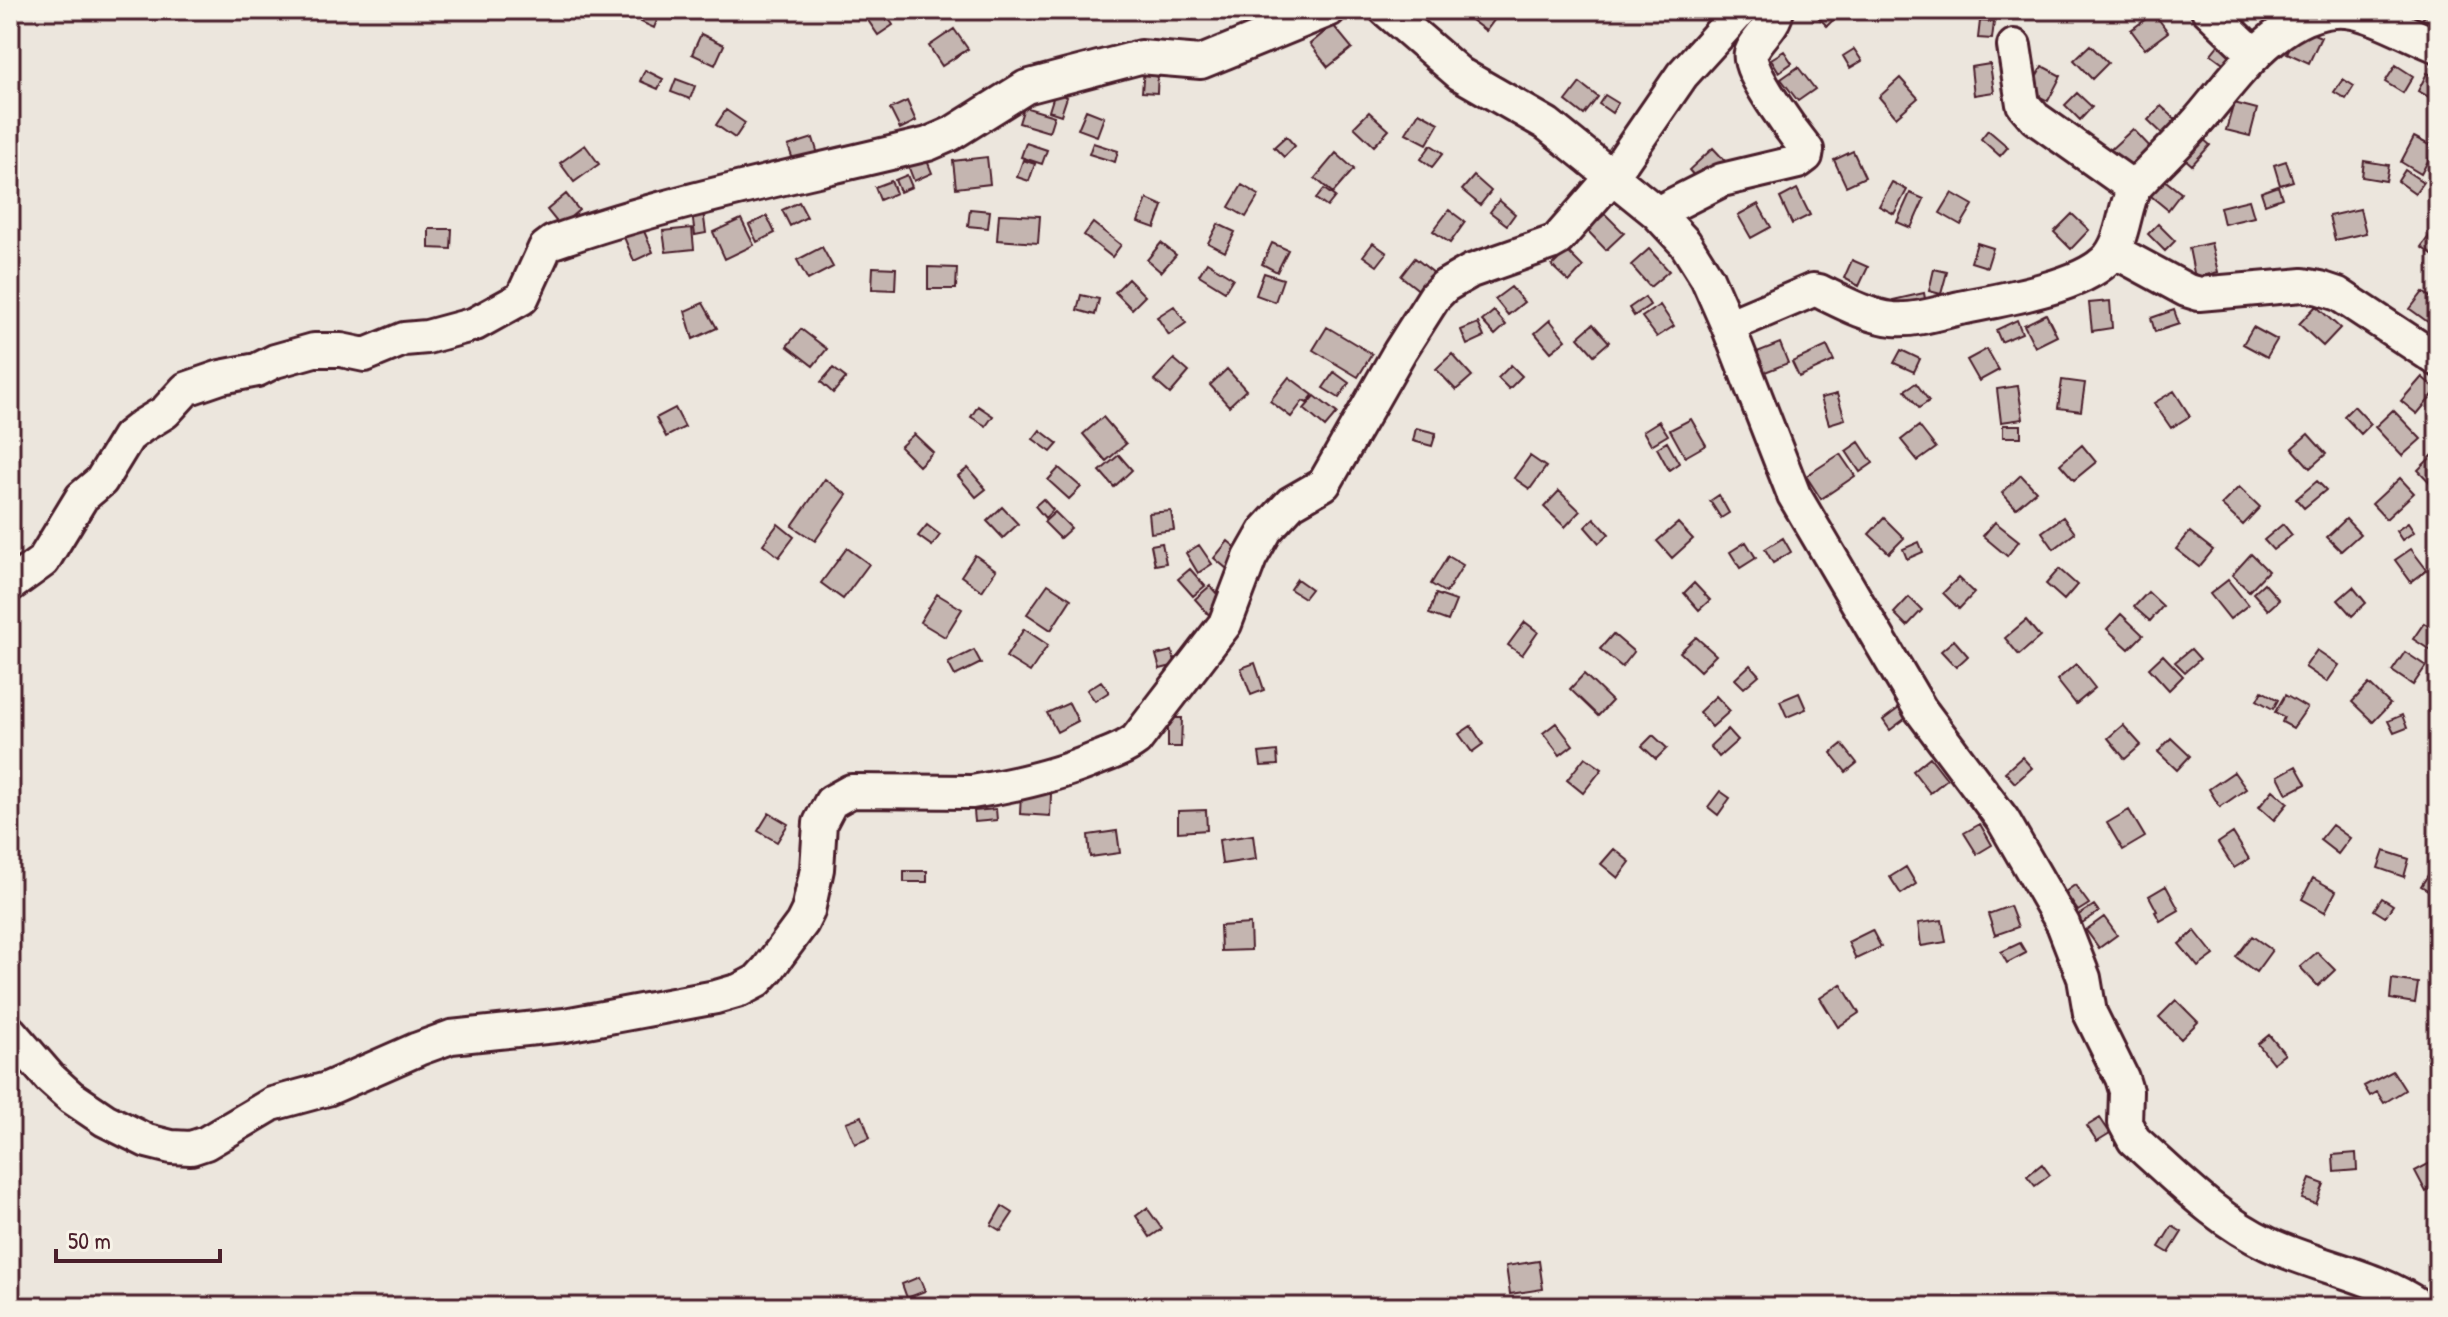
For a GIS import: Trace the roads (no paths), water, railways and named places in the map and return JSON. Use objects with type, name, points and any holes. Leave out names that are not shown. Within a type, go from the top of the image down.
[{"type":"street","points":[[10,585],[43,561],[82,497],[105,476],[128,437],[165,412],[186,389],[221,377],[257,370],[275,361],[314,350],[341,350],[365,355],[404,339],[427,337],[475,324],[522,298],[545,248],[553,242],[618,219],[710,194],[928,144],[951,134],[1026,87],[1140,57],[1201,62],[1329,10]]},
{"type":"street","points":[[1386,10],[1460,74],[1547,124],[1657,213],[1685,243],[1707,278],[1728,326],[1794,495],[1920,709],[2003,820],[2063,924],[2084,978],[2090,1013],[2126,1091],[2125,1123],[2128,1132],[2229,1223],[2270,1245],[2382,1285],[2421,1307]]},
{"type":"street","points":[[1657,213],[1722,180],[1798,162],[1806,156],[1807,150],[1768,96],[1751,62],[1751,52],[1771,26],[1777,10]]},
{"type":"street","points":[[2208,10],[2255,55]]},
{"type":"street","points":[[1728,326],[1813,290],[1856,309],[1894,319],[1920,317],[2055,286],[2095,269],[2114,251],[2134,188],[2255,55],[2293,24],[2321,11],[2357,11],[2438,46]]},
{"type":"street","points":[[10,1032],[50,1078],[105,1120],[147,1141],[191,1148],[206,1143],[272,1104],[327,1089],[451,1037],[565,1025],[716,997],[757,981],[808,911],[817,869],[820,823],[831,802],[851,791],[987,790],[1063,772],[1136,740],[1225,624],[1250,558],[1266,530],[1291,503],[1324,484],[1435,296],[1445,286],[1471,271],[1558,239],[1612,177],[1682,75],[1731,13]]},
{"type":"street","points":[[2014,46],[2023,104],[2035,118],[2134,188]]},
{"type":"street","points":[[2114,251],[2199,294],[2303,285],[2329,291],[2438,360]]}]
